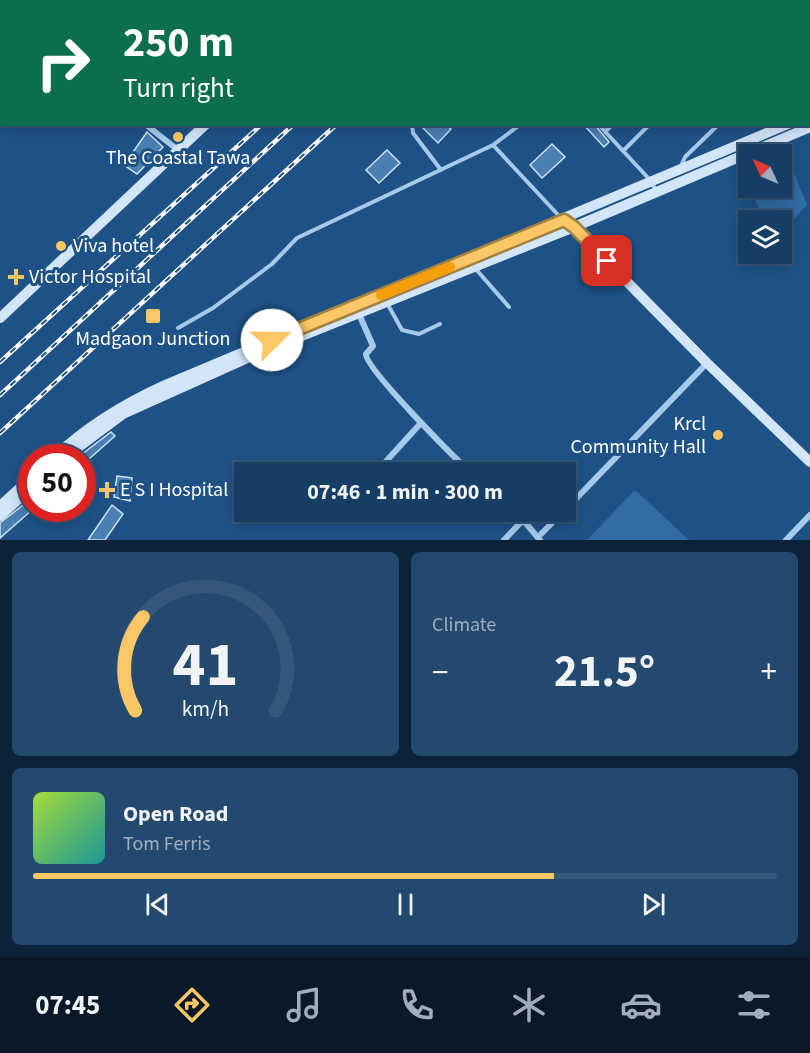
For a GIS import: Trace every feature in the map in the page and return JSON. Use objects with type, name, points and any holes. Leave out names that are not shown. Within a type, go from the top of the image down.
[{"type":"main road","points":[[0,318],[205,126]]},
{"type":"main road","points":[[83,444],[123,414],[252,356],[474,267],[564,220],[653,186],[679,170],[776,130],[810,128]]},
{"type":"main road","points":[[68,444],[128,402],[530,239],[574,227],[653,186],[776,130]]},
{"type":"main road","points":[[564,220],[574,227],[707,363],[810,462]]},
{"type":"main road","points":[[0,506],[18,490]]},
{"type":"main road","points":[[0,516],[18,500]]},
{"type":"street","points":[[148,126],[178,150]]},
{"type":"street","points":[[359,314],[373,346],[366,354],[368,363],[398,395],[420,424],[459,462]]},
{"type":"street","points":[[576,498],[707,363]]},
{"type":"street","points":[[385,462],[420,424]]},
{"type":"street","points":[[786,540],[810,514]]},
{"type":"street","points":[[504,540],[521,522]]},
{"type":"street","points":[[525,522],[539,538],[553,522]]},
{"type":"lane","points":[[412,126],[413,133],[441,170]]},
{"type":"lane","points":[[178,328],[213,308],[272,264],[297,238],[493,144],[518,126]]},
{"type":"lane","points":[[600,126],[653,186]]},
{"type":"lane","points":[[605,132],[611,126]]},
{"type":"lane","points":[[622,151],[648,126]]},
{"type":"lane","points":[[679,170],[685,158],[717,126]]},
{"type":"lane","points":[[493,144],[564,220]]},
{"type":"lane","points":[[474,267],[509,307]]},
{"type":"lane","points":[[387,302],[400,329],[418,334],[440,324]]},
{"type":"shaded area","points":[[792,168],[807,205],[792,221],[792,210],[760,210],[754,198],[792,198]]},
{"type":"shaded area","points":[[635,490],[689,540],[587,540]]},
{"type":"building","points":[[421,126],[448,126],[451,129],[438,143]]},
{"type":"building","points":[[585,126],[596,126],[609,142],[604,147]]},
{"type":"building","points":[[147,132],[163,147],[137,174],[124,165]]},
{"type":"building","points":[[552,144],[565,157],[542,178],[530,165]]},
{"type":"building","points":[[387,150],[400,163],[379,183],[366,170]]},
{"type":"building","points":[[111,432],[115,436],[96,453],[95,444]]},
{"type":"building","points":[[117,476],[132,478],[130,501],[114,497]]},
{"type":"building","points":[[112,505],[123,514],[105,540],[88,540]]},
{"type":"building","points":[[18,509],[18,522],[0,538],[0,523]]},
{"type":"railway","points":[[0,362],[260,126]]},
{"type":"railway","points":[[0,395],[292,126]]},
{"type":"railway","points":[[0,433],[335,126]]},
{"type":"slow traffic","points":[[381,295],[450,267]]},
{"type":"place","name":"The Coastal Tawa","points":[[178,137]]},
{"type":"place","name":"Viva hotel","points":[[61,246]]},
{"type":"place","name":"Victor Hospital","points":[[16,277]]},
{"type":"place","name":"Madgaon Junction","points":[[153,316]]},
{"type":"place","name":"Krcl Community Hall","points":[[718,435]]},
{"type":"place","name":"E S I Hospital","points":[[107,490]]},
{"type":"route","points":[[272,340],[564,220],[574,227],[607,261]]}]
